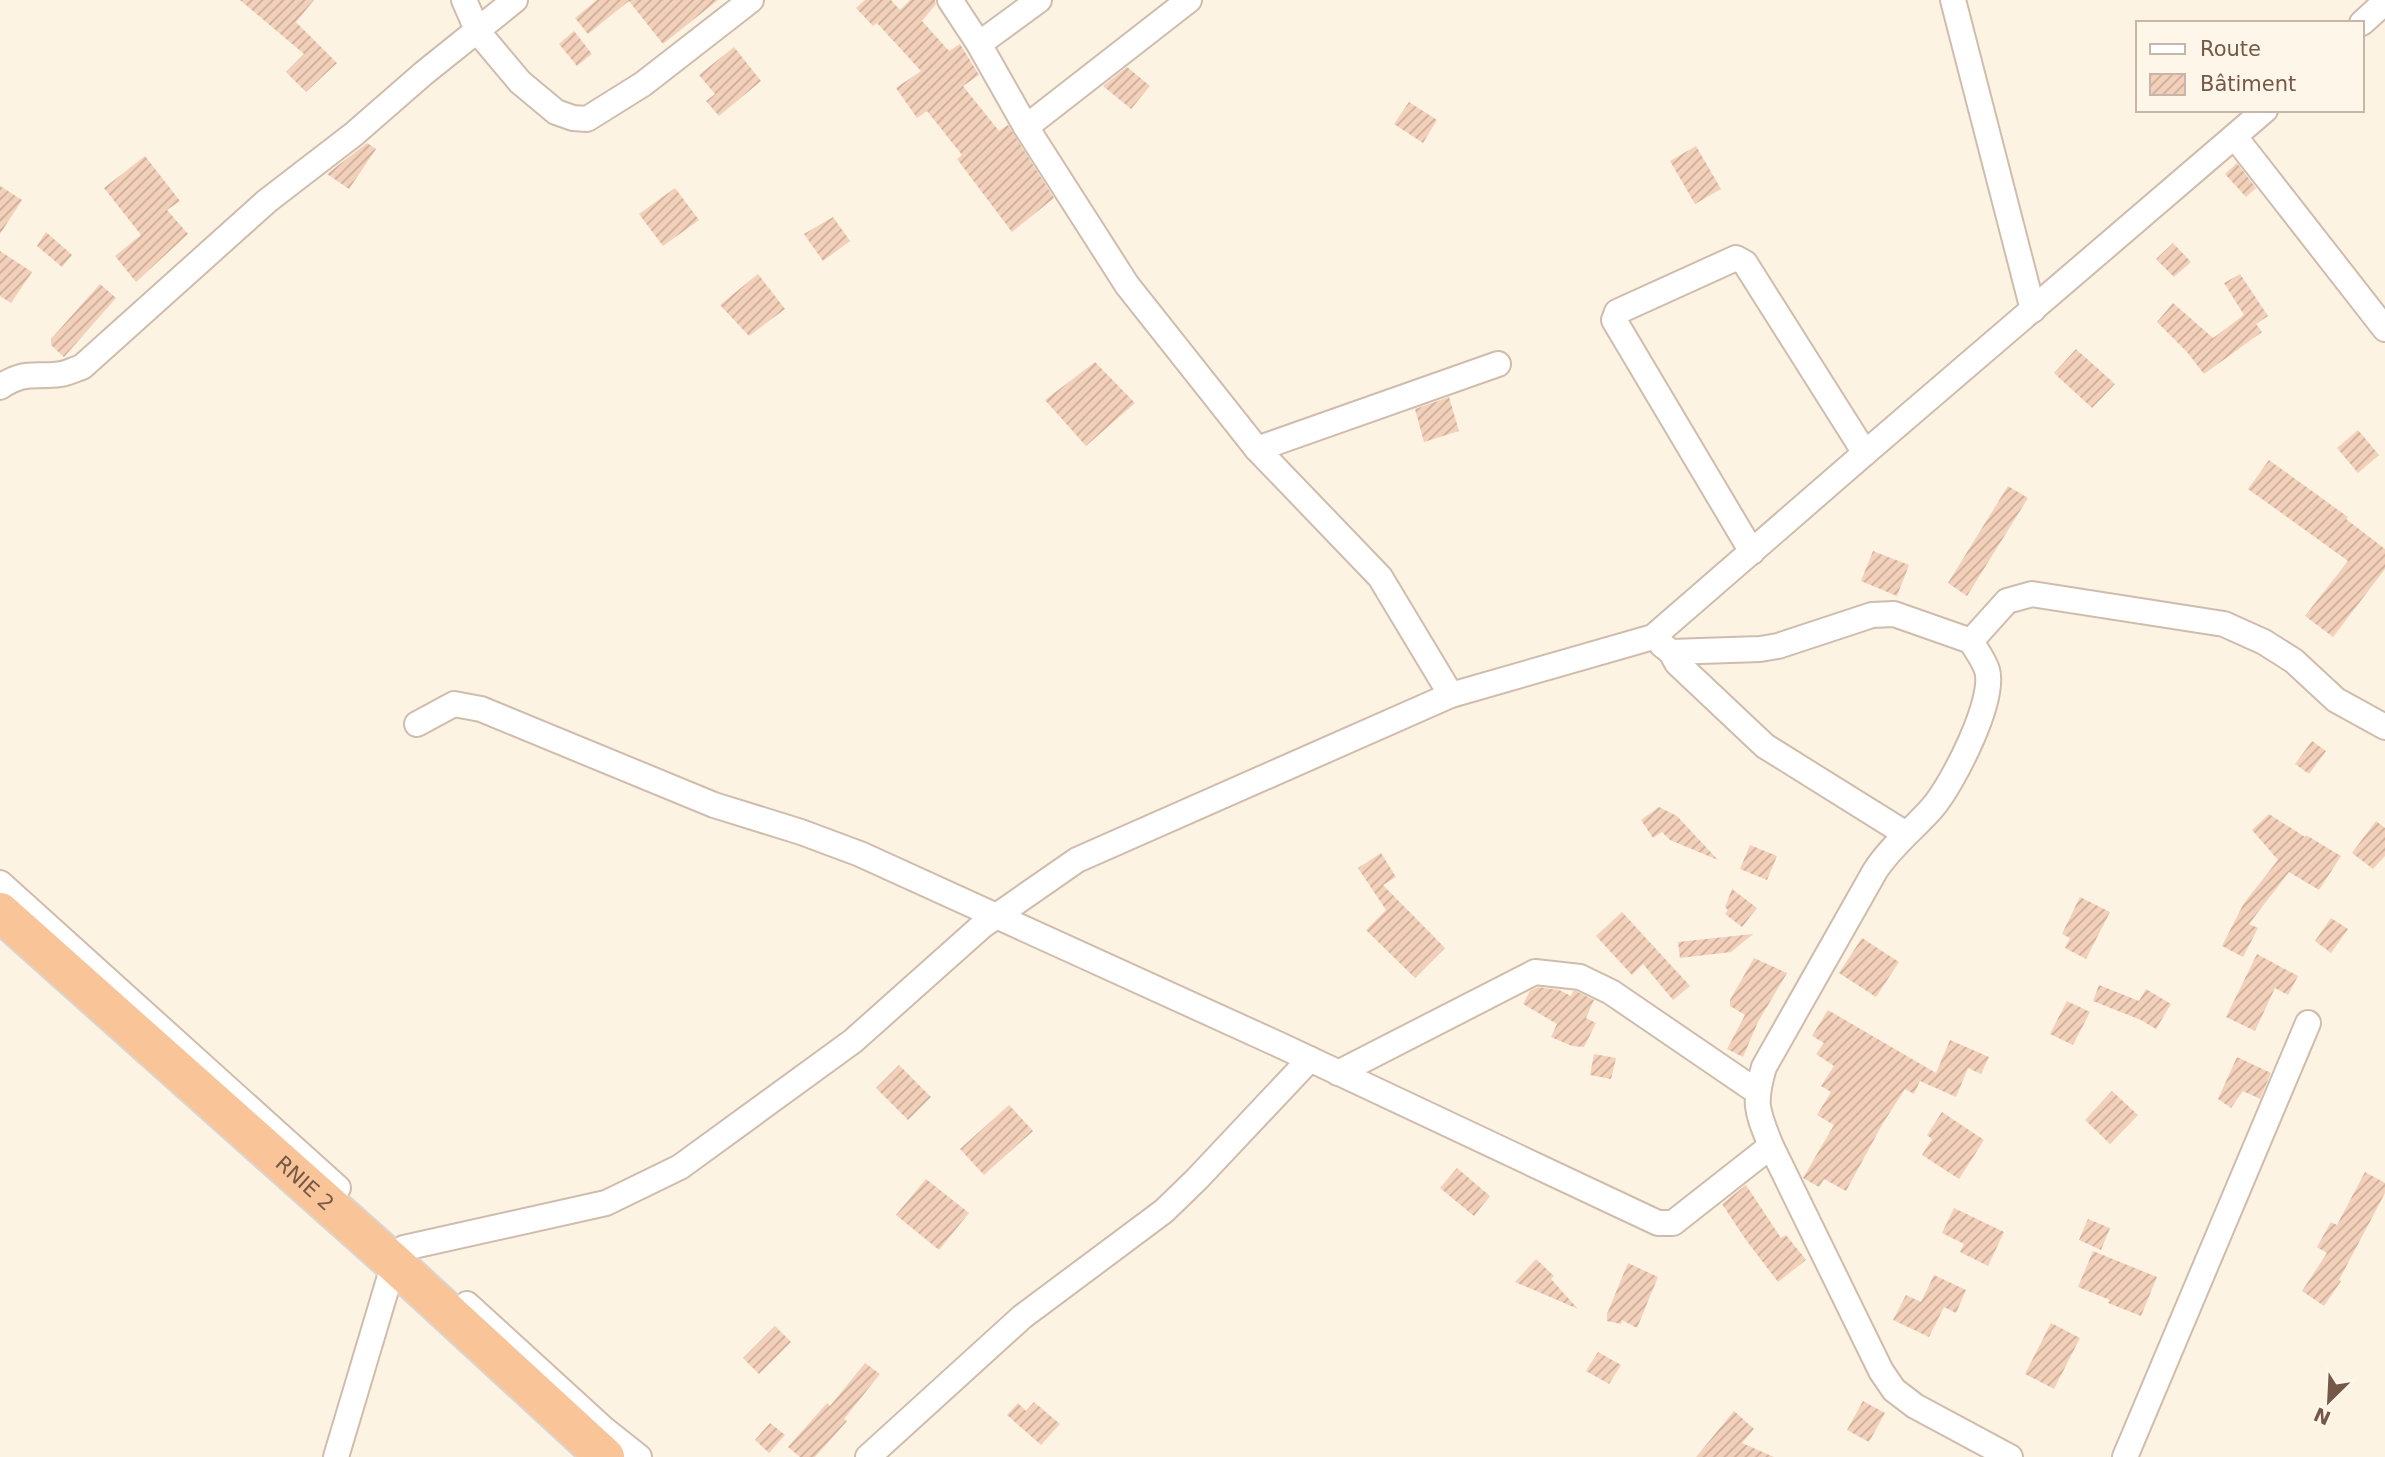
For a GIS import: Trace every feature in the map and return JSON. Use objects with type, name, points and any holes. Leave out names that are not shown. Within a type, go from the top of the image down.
[{"type":"highway","name":"RNIE 2","points":[[0,912],[399,1255],[605,1457]]},
{"type":"street","points":[[464,0],[478,32],[520,82],[556,111],[573,118],[587,119],[643,84],[751,0]]},
{"type":"street","points":[[0,387],[14,378],[30,374],[61,374],[82,367],[267,201],[354,134],[424,73],[515,0]]},
{"type":"street","points":[[950,0],[979,44],[1026,127],[1127,285],[1257,449],[1380,577],[1451,695]]},
{"type":"street","points":[[979,44],[1039,0]]},
{"type":"street","points":[[1026,127],[1189,0]]},
{"type":"street","points":[[1953,0],[2034,310]]},
{"type":"street","points":[[2364,21],[2385,2]]},
{"type":"street","points":[[1662,644],[1752,551],[2263,112]]},
{"type":"street","points":[[2235,137],[2385,329]]},
{"type":"street","points":[[1752,551],[1614,320],[1617,312],[1736,258],[1741,260],[1865,453]]},
{"type":"street","points":[[1257,449],[1498,364]]},
{"type":"street","points":[[1971,641],[2007,601],[2032,594],[2224,624],[2264,642],[2294,661],[2336,701],[2385,727]]},
{"type":"street","points":[[399,1255],[606,1203],[680,1167],[853,1041],[982,926],[1077,860],[1451,695],[1662,644],[1779,646],[1872,615],[1894,614],[1971,641],[1987,670],[1988,694],[1966,753],[1934,806],[1888,851],[1875,871],[1764,1067],[1756,1091],[1758,1112],[1771,1146],[1881,1371],[1894,1390],[1915,1406],[2010,1457]]},
{"type":"street","points":[[1662,644],[1677,663],[1765,746],[1906,834]]},
{"type":"street","points":[[417,724],[454,705],[481,709],[714,805],[860,854],[1310,1059],[1658,1223],[1673,1223],[1771,1146]]},
{"type":"street","points":[[0,883],[399,1255],[639,1457]]},
{"type":"street","points":[[1338,1073],[1535,972],[1580,977],[1611,992],[1756,1091]]},
{"type":"street","points":[[2125,1457],[2308,1023]]},
{"type":"street","points":[[868,1457],[1022,1317],[1164,1211],[1310,1059]]},
{"type":"street","points":[[336,1457],[399,1255]]},
{"type":"building","points":[[240,0],[314,0],[296,22],[337,63],[306,92],[286,72],[304,54]]},
{"type":"building","points":[[597,0],[718,0],[663,44],[629,1],[588,34],[575,18]]},
{"type":"building","points":[[865,0],[891,0],[900,10],[910,0],[935,0],[936,4],[922,21],[949,51],[960,44],[979,75],[963,86],[999,131],[1008,125],[1054,198],[1012,232],[957,159],[962,155],[927,111],[917,118],[896,88],[921,71],[877,23],[873,26],[856,8]]},
{"type":"building","points":[[574,31],[592,54],[577,66],[559,44]]},
{"type":"building","points":[[734,47],[761,81],[719,116],[706,101],[715,94],[699,75]]},
{"type":"building","points":[[1127,67],[1150,86],[1131,109],[1103,86]]},
{"type":"building","points":[[1409,102],[1437,120],[1423,143],[1394,124]]},
{"type":"building","points":[[367,143],[376,149],[349,189],[327,174]]},
{"type":"building","points":[[1696,146],[1721,189],[1695,204],[1670,161]]},
{"type":"building","points":[[145,156],[180,201],[167,210],[188,234],[136,282],[115,256],[141,235],[104,188]]},
{"type":"building","points":[[2237,163],[2256,188],[2246,197],[2225,174]]},
{"type":"building","points":[[0,186],[22,200],[0,234]]},
{"type":"building","points":[[675,188],[699,220],[663,246],[639,214]]},
{"type":"building","points":[[833,217],[850,241],[823,261],[804,234]]},
{"type":"building","points":[[46,232],[72,255],[62,267],[37,246]]},
{"type":"building","points":[[2173,243],[2191,262],[2174,277],[2156,259]]},
{"type":"building","points":[[0,251],[32,272],[11,303],[0,296]]},
{"type":"building","points":[[758,274],[785,309],[749,336],[720,305]]},
{"type":"building","points":[[2240,274],[2268,316],[2256,324],[2262,332],[2204,374],[2187,352],[2157,322],[2173,303],[2213,338],[2244,315],[2224,283]]},
{"type":"building","points":[[100,284],[116,298],[64,357],[51,345],[51,339]]},
{"type":"building","points":[[2076,349],[2115,384],[2092,408],[2054,373]]},
{"type":"building","points":[[1095,362],[1135,403],[1086,446],[1045,400]]},
{"type":"building","points":[[1449,397],[1459,431],[1424,442],[1415,409]]},
{"type":"building","points":[[2358,430],[2379,455],[2358,473],[2337,448]]},
{"type":"building","points":[[2269,460],[2348,517],[2346,519],[2385,549],[2385,569],[2333,637],[2305,616],[2348,561],[2248,489]]},
{"type":"building","points":[[2008,486],[2028,498],[1967,596],[1948,583]]},
{"type":"building","points":[[1873,551],[1909,565],[1897,596],[1861,581]]},
{"type":"building","points":[[2312,741],[2326,751],[2309,774],[2295,764]]},
{"type":"building","points":[[1659,807],[1677,816],[1718,860],[1670,840],[1662,832],[1653,838],[1641,820]]},
{"type":"building","points":[[2269,814],[2341,856],[2319,890],[2289,872],[2249,924],[2258,928],[2243,957],[2222,946],[2244,903],[2278,860],[2252,830]]},
{"type":"building","points":[[2376,821],[2385,828],[2385,856],[2373,869],[2352,853]]},
{"type":"building","points":[[1750,845],[1777,856],[1767,880],[1740,869]]},
{"type":"building","points":[[1381,853],[1396,877],[1383,885],[1445,948],[1415,978],[1366,930],[1386,910],[1358,868]]},
{"type":"building","points":[[1732,889],[1757,908],[1742,927],[1725,914]]},
{"type":"building","points":[[2080,897],[2110,912],[2086,959],[2065,948],[2070,938],[2062,934]]},
{"type":"building","points":[[1622,912],[1690,986],[1673,1000],[1643,964],[1632,975],[1596,936]]},
{"type":"building","points":[[2331,918],[2348,929],[2331,953],[2315,941]]},
{"type":"building","points":[[1753,934],[1731,952],[1680,958],[1678,942]]},
{"type":"building","points":[[1862,938],[1899,962],[1876,997],[1839,973]]},
{"type":"building","points":[[2257,954],[2298,976],[2288,995],[2275,988],[2255,1031],[2226,1017]]},
{"type":"building","points":[[1754,958],[1787,973],[1758,1022],[1743,1057],[1727,1049],[1745,1015],[1730,1006],[1730,1000]]},
{"type":"building","points":[[2099,985],[2139,1001],[2146,989],[2171,1004],[2156,1029],[2141,1020],[2093,1001]]},
{"type":"building","points":[[1538,987],[1559,990],[1571,996],[1573,991],[1576,991],[1594,1000],[1586,1018],[1596,1023],[1584,1047],[1572,1046],[1551,1037],[1557,1024],[1523,1004],[1530,991]]},
{"type":"building","points":[[2067,1001],[2090,1012],[2073,1045],[2050,1034]]},
{"type":"building","points":[[1828,1010],[1936,1073],[1950,1040],[1989,1057],[1981,1074],[1968,1068],[1956,1097],[1920,1081],[1914,1094],[1905,1089],[1846,1191],[1824,1179],[1819,1187],[1803,1178],[1834,1125],[1817,1115],[1831,1092],[1821,1086],[1834,1066],[1816,1054],[1824,1043],[1812,1036]]},
{"type":"building","points":[[1594,1054],[1616,1058],[1611,1079],[1590,1075]]},
{"type":"building","points":[[2237,1057],[2271,1073],[2260,1099],[2243,1091],[2231,1108],[2218,1099]]},
{"type":"building","points":[[899,1065],[931,1097],[908,1120],[876,1088]]},
{"type":"building","points":[[2112,1091],[2138,1115],[2110,1144],[2085,1120]]},
{"type":"building","points":[[1009,1105],[1033,1131],[984,1175],[960,1149]]},
{"type":"building","points":[[1942,1112],[1984,1140],[1959,1179],[1922,1155],[1932,1139],[1927,1135]]},
{"type":"building","points":[[1457,1168],[1490,1196],[1474,1216],[1440,1188]]},
{"type":"building","points":[[2365,1172],[2385,1183],[2385,1193],[2339,1280],[2341,1281],[2324,1306],[2302,1291],[2327,1253],[2317,1247],[2331,1222],[2337,1225]]},
{"type":"building","points":[[926,1179],[969,1213],[939,1250],[896,1215]]},
{"type":"building","points":[[1746,1185],[1781,1238],[1786,1235],[1806,1260],[1778,1282],[1722,1204]]},
{"type":"building","points":[[1954,1208],[2004,1232],[1988,1266],[1960,1252],[1964,1244],[1942,1233]]},
{"type":"building","points":[[2088,1219],[2110,1228],[2101,1250],[2079,1240]]},
{"type":"building","points":[[2093,1251],[2157,1277],[2141,1316],[2078,1287]]},
{"type":"building","points":[[1536,1259],[1554,1276],[1551,1279],[1578,1309],[1515,1282]]},
{"type":"building","points":[[1628,1263],[1658,1277],[1637,1328],[1622,1320],[1621,1324],[1607,1321],[1607,1314]]},
{"type":"building","points":[[1934,1275],[1966,1290],[1956,1313],[1944,1307],[1929,1337],[1893,1320],[1906,1295],[1921,1302]]},
{"type":"building","points":[[2051,1323],[2080,1338],[2054,1389],[2025,1374]]},
{"type":"building","points":[[775,1326],[791,1342],[759,1374],[743,1358]]},
{"type":"building","points":[[1598,1352],[1621,1365],[1609,1384],[1586,1371]]},
{"type":"building","points":[[865,1363],[880,1374],[844,1419],[847,1421],[815,1457],[800,1457],[788,1447],[827,1403],[830,1406]]},
{"type":"building","points":[[1863,1401],[1885,1413],[1869,1442],[1847,1430]]},
{"type":"building","points":[[1034,1402],[1060,1424],[1041,1445],[1007,1415],[1018,1403],[1026,1411]]},
{"type":"building","points":[[1734,1411],[1754,1429],[1742,1443],[1774,1457],[1696,1457]]},
{"type":"building","points":[[770,1423],[785,1435],[769,1453],[755,1440]]}]
